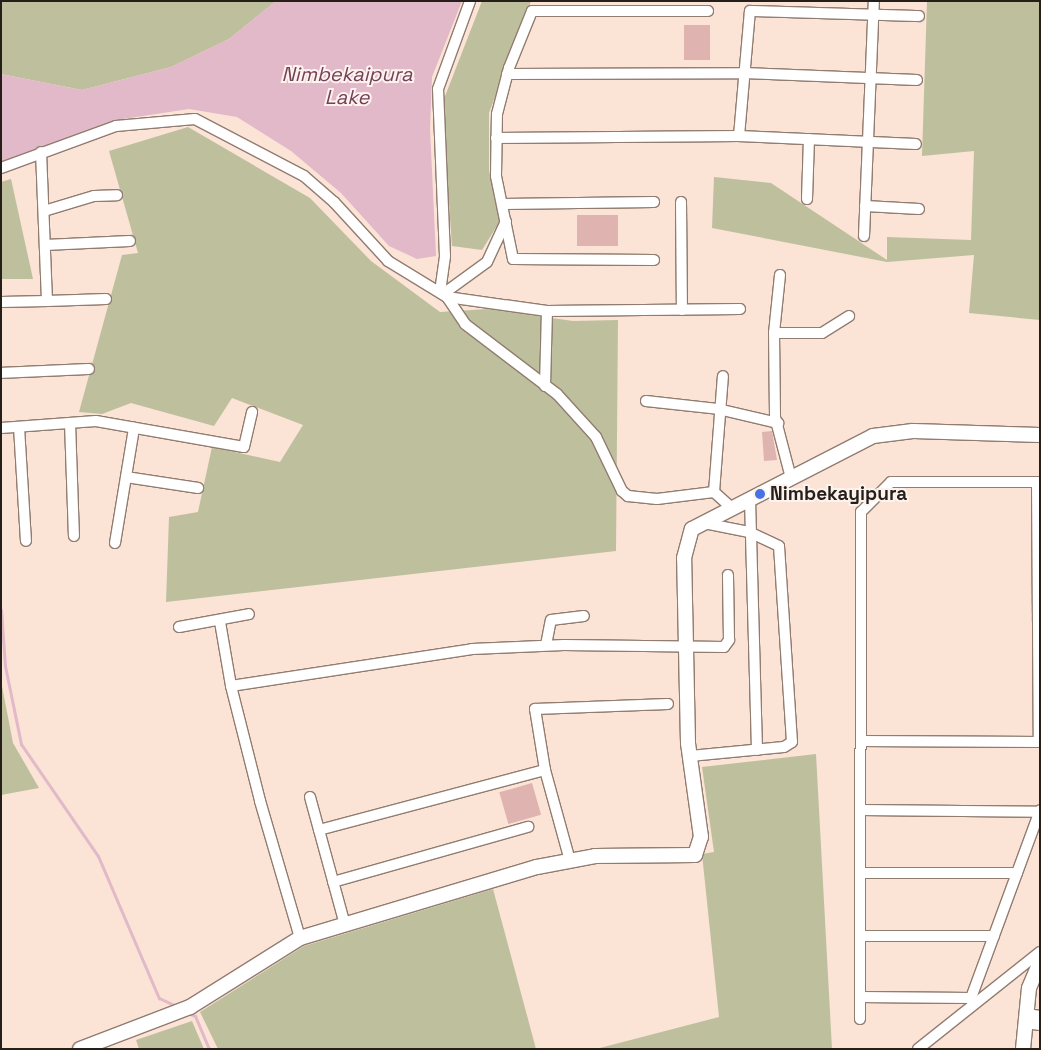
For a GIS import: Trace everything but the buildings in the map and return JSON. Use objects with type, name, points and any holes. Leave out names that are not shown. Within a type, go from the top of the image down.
[{"type":"main road","points":[[80,1049],[168,1018],[190,1007],[300,938],[518,872],[570,860],[594,856],[695,855],[701,837],[690,756],[684,558],[692,529],[873,436],[913,430],[1040,435]]},
{"type":"main road","points":[[1023,1049],[1033,1020],[1029,988],[1040,962]]},
{"type":"street","points":[[443,294],[445,256],[438,89],[470,1]]},
{"type":"street","points":[[864,236],[874,1]]},
{"type":"street","points":[[654,260],[513,260],[504,204],[496,176],[497,114],[507,74],[532,11],[571,6],[708,11]]},
{"type":"street","points":[[739,136],[750,11],[919,16]]},
{"type":"street","points":[[507,74],[744,73],[917,80]]},
{"type":"street","points":[[1,168],[116,126],[195,119],[304,176],[334,202],[388,261],[443,294],[472,330],[545,386],[603,445],[622,491],[628,496],[657,499],[714,492],[732,508]]},
{"type":"street","points":[[496,138],[739,136],[916,144]]},
{"type":"street","points":[[807,199],[809,139]]},
{"type":"street","points":[[41,152],[47,301]]},
{"type":"street","points":[[44,211],[94,196],[117,195]]},
{"type":"street","points":[[504,204],[654,202]]},
{"type":"street","points":[[681,202],[682,310]]},
{"type":"street","points":[[865,206],[918,209]]},
{"type":"street","points":[[443,294],[487,262],[506,221]]},
{"type":"street","points":[[45,245],[130,241]]},
{"type":"street","points":[[780,275],[774,333],[778,424],[791,478]]},
{"type":"street","points":[[443,294],[547,312],[740,309]]},
{"type":"street","points":[[1,302],[106,299]]},
{"type":"street","points":[[545,386],[547,312]]},
{"type":"street","points":[[774,333],[822,333],[849,316]]},
{"type":"street","points":[[1,373],[89,369]]},
{"type":"street","points":[[714,492],[718,409],[723,376]]},
{"type":"street","points":[[646,401],[718,409],[778,424]]},
{"type":"street","points":[[1,428],[96,422],[244,447],[252,412]]},
{"type":"street","points":[[70,423],[74,536]]},
{"type":"street","points":[[19,427],[26,541]]},
{"type":"street","points":[[115,542],[134,428]]},
{"type":"street","points":[[126,477],[198,488]]},
{"type":"street","points":[[860,1019],[861,512],[891,482],[1038,482],[1039,742],[861,741]]},
{"type":"street","points":[[750,499],[748,532],[757,750]]},
{"type":"street","points":[[690,756],[757,750],[792,742],[779,546],[748,532],[703,523]]},
{"type":"street","points":[[231,686],[472,649],[546,646],[686,647],[727,645],[728,575]]},
{"type":"street","points":[[179,627],[220,622],[249,614]]},
{"type":"street","points":[[546,646],[551,620],[584,616]]},
{"type":"street","points":[[220,622],[231,686],[300,938]]},
{"type":"street","points":[[570,860],[545,770],[535,709],[668,704]]},
{"type":"street","points":[[319,830],[545,770]]},
{"type":"street","points":[[310,798],[345,924]]},
{"type":"street","points":[[860,810],[1039,811],[971,998],[860,997]]},
{"type":"street","points":[[333,882],[528,827]]},
{"type":"street","points":[[860,873],[1017,873]]},
{"type":"street","points":[[860,936],[994,936]]},
{"type":"street","points":[[918,1049],[1040,952]]},
{"type":"green space","points":[[1,1],[276,1],[229,39],[171,67],[82,90],[1,74]]},
{"type":"green space","points":[[482,1],[531,1],[489,113],[489,170],[500,221],[482,250],[452,246],[442,104]]},
{"type":"green space","points":[[927,1],[1040,1],[1040,320],[969,313],[974,255],[887,262],[712,228],[714,177],[771,183],[887,260],[887,237],[971,240],[974,151],[922,156]]},
{"type":"green space","points":[[188,127],[310,198],[371,261],[440,312],[488,309],[573,321],[618,320],[616,551],[166,602],[169,517],[198,512],[212,447],[280,462],[303,425],[232,398],[214,426],[131,403],[102,414],[79,412],[122,255],[138,253],[109,151]]},
{"type":"green space","points":[[11,179],[33,279],[1,279],[1,182]]},
{"type":"green space","points":[[1,681],[13,743],[39,788],[1,795]]},
{"type":"green space","points":[[816,754],[832,1049],[596,1049],[719,1017],[702,854],[714,852],[702,767]]},
{"type":"green space","points":[[493,889],[536,1049],[218,1049],[200,1012],[304,946]]},
{"type":"green space","points":[[192,1021],[204,1049],[139,1049],[136,1040]]},
{"type":"water","name":"Nimbekaipura Lake","points":[[276,1],[462,1],[432,77],[430,129],[436,256],[417,259],[389,246],[341,193],[291,151],[237,117],[189,109],[123,119],[1,162],[1,74],[82,90],[171,67],[229,39]]},
{"type":"waterway","points":[[1,610],[5,666],[21,744],[98,856],[159,998],[178,1007]]},
{"type":"waterway","points":[[188,1013],[195,1016],[209,1049]]},
{"type":"place","name":"Nimbekayipura","points":[[760,494]]}]
